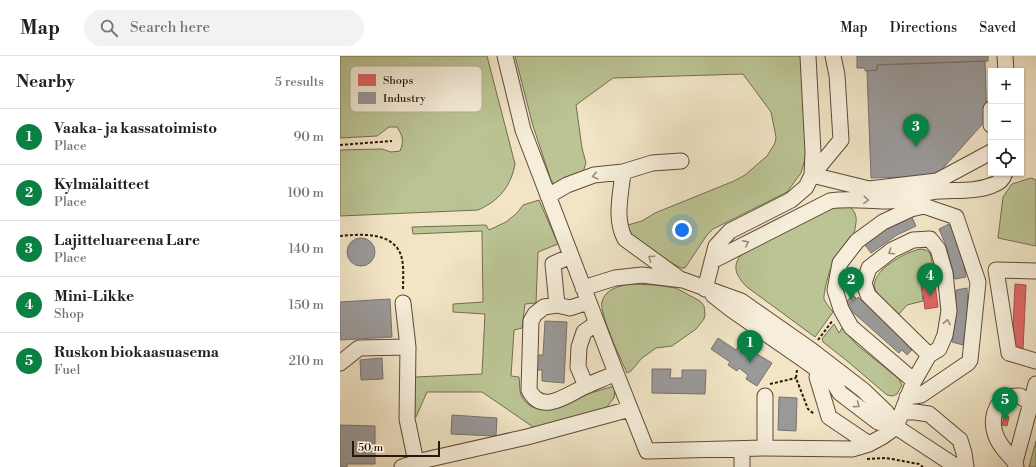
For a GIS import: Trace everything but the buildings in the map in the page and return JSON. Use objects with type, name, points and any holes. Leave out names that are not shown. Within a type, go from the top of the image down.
[{"type":"lane","points":[[505,56],[523,130],[647,451],[742,450],[765,448],[852,449],[869,444],[896,427],[914,381],[929,355],[939,349],[945,335],[949,310],[945,273],[938,249],[930,239],[913,240],[892,250],[869,268],[864,283],[868,294],[929,355]]},
{"type":"lane","points":[[808,56],[813,152],[812,175]]},
{"type":"lane","points":[[705,288],[716,246],[730,231],[791,200],[806,187],[812,175],[841,140],[837,75],[833,56]]},
{"type":"lane","points":[[1005,56],[1006,68]]},
{"type":"lane","points":[[812,175],[869,189],[937,181],[988,154]]},
{"type":"lane","points":[[548,196],[566,185],[594,175],[623,172],[652,162],[681,161]]},
{"type":"lane","points":[[623,172],[618,221],[625,240],[683,280]]},
{"type":"lane","points":[[712,261],[830,201],[842,199],[887,202],[901,200],[930,192],[944,190],[960,191],[992,186],[1000,182],[1003,176]]},
{"type":"lane","points":[[907,397],[921,395],[968,363],[970,360],[978,282],[956,217],[924,206],[911,209],[883,222],[857,241],[840,264],[835,290],[841,309],[851,327],[914,381]]},
{"type":"lane","points":[[557,305],[553,264],[571,256]]},
{"type":"lane","points":[[1036,271],[996,270],[1009,353],[1036,361]]},
{"type":"lane","points":[[616,374],[586,386],[555,402],[539,401],[533,397],[529,390],[531,320],[535,314],[544,307],[557,305],[570,308],[586,295],[615,278],[642,275],[683,280],[741,301],[863,390],[886,412],[896,427]]},
{"type":"lane","points":[[705,288],[721,310],[840,392],[878,422],[896,427],[957,467]]},
{"type":"lane","points":[[705,288],[732,310],[832,380],[840,392]]},
{"type":"lane","points":[[403,303],[408,346],[407,419],[418,465]]},
{"type":"lane","points":[[586,386],[578,367],[579,347],[584,332],[597,323]]},
{"type":"lane","points":[[340,363],[359,348],[408,346]]},
{"type":"lane","points":[[817,377],[829,417],[869,444]]},
{"type":"lane","points":[[1016,464],[1036,384]]},
{"type":"lane","points":[[765,448],[768,390]]},
{"type":"lane","points":[[1016,464],[1003,448],[995,433],[993,418],[998,405],[1007,397],[1020,396],[1031,404]]},
{"type":"lane","points":[[402,467],[418,465],[630,409]]},
{"type":"lane","points":[[902,412],[928,414],[960,440],[966,467]]},
{"type":"lane","points":[[742,450],[742,467]]},
{"type":"path","points":[[340,144],[392,141]]},
{"type":"path","points":[[340,236],[366,234],[387,240],[397,246],[402,259],[403,303]]},
{"type":"path","points":[[768,390],[796,378]]},
{"type":"green space","points":[[340,56],[487,56],[515,164],[507,186],[503,192],[492,202],[478,210],[340,216],[340,150],[382,149],[391,152],[400,151],[402,136],[397,127],[389,127],[377,136],[340,138]]},
{"type":"green space","points":[[515,56],[803,56],[807,152],[801,173],[787,192],[713,229],[707,235],[685,268],[681,268],[640,246],[629,236],[628,225],[642,221],[655,213],[734,181],[745,175],[767,156],[775,143],[776,137],[771,112],[743,74],[613,78],[576,105],[582,148],[586,163],[583,172],[554,184],[551,180],[533,126]]},
{"type":"green space","points":[[1031,178],[1036,180],[1036,246],[998,238],[1003,197],[1012,184]]},
{"type":"green space","points":[[539,200],[558,244],[538,252],[536,303],[525,304],[522,328],[514,330],[511,376],[519,377],[521,395],[527,403],[534,408],[552,408],[614,386],[614,398],[605,409],[536,429],[482,392],[427,392],[416,417],[413,415],[412,389],[415,377],[482,374],[485,314],[453,312],[453,304],[483,302],[482,231],[413,234],[412,227],[486,225],[489,230],[506,222],[517,213],[523,205]]},
{"type":"green space","points":[[830,205],[848,205],[855,213],[856,223],[850,242],[829,272],[824,299],[833,312],[815,337],[747,287],[738,276],[736,267],[739,257],[748,247]]},
{"type":"green space","points":[[921,249],[930,253],[937,283],[921,286],[923,301],[907,305],[899,314],[879,296],[875,289],[875,282],[878,275],[890,263],[907,254]]},
{"type":"green space","points":[[630,284],[676,288],[700,301],[704,306],[705,314],[704,319],[696,329],[672,346],[656,348],[642,358],[631,371],[627,373],[607,326],[602,308],[602,302],[609,291],[617,287]]},
{"type":"green space","points":[[834,324],[839,333],[842,328],[857,345],[899,379],[902,385],[897,394],[893,396],[887,395],[823,342],[822,339]]},
{"type":"green space","points":[[1036,441],[1036,467],[1029,467]]},
{"type":"place","name":"Lajitteluareena Lare","points":[[916,147]]},
{"type":"place","name":"Mini-Likke","points":[[930,296]]},
{"type":"place","name":"Kylmälaitteet","points":[[851,300]]},
{"type":"place","name":"Vaaka- ja kassatoimisto","points":[[750,363]]},
{"type":"place","name":"Ruskon biokaasuasema","points":[[1005,420]]}]
